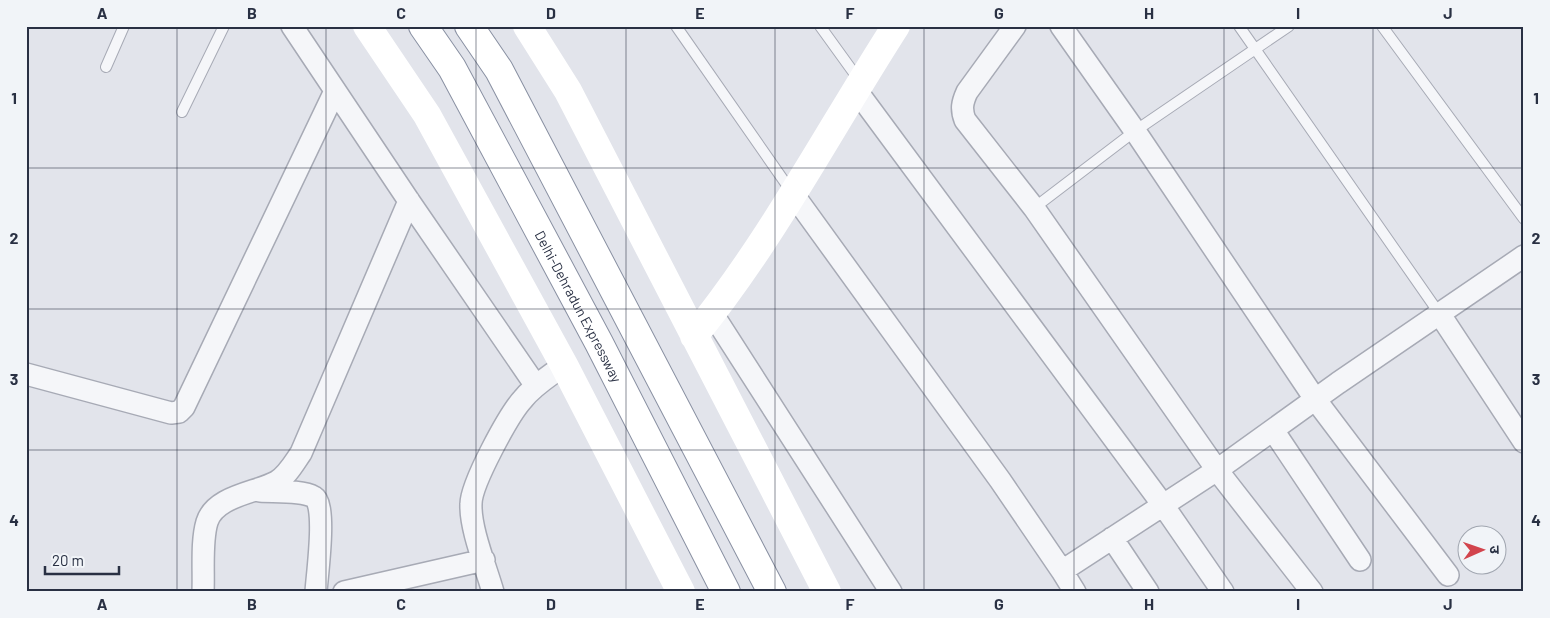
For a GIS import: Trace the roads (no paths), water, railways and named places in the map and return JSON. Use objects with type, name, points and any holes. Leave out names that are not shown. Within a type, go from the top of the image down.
[{"type":"main road","points":[[367,26],[426,115],[564,365],[681,592]]},
{"type":"main road","name":"Delhi-Dehradun Expressway","points":[[423,26],[456,76],[598,343],[726,592]]},
{"type":"main road","points":[[469,26],[499,70],[772,592]]},
{"type":"main road","points":[[527,26],[568,91],[827,592]]},
{"type":"main road","points":[[694,336],[712,313],[793,194],[896,26]]},
{"type":"street","points":[[292,26],[536,386]]},
{"type":"street","points":[[1015,26],[967,92],[961,111],[965,120],[1034,208],[1217,470],[1312,592]]},
{"type":"street","points":[[1061,26],[1135,130],[1315,398],[1448,575]]},
{"type":"street","points":[[858,86],[1163,505],[1223,592]]},
{"type":"street","points":[[26,374],[171,413],[179,412],[184,407],[335,91]]},
{"type":"street","points":[[793,194],[1000,480],[1075,592]]},
{"type":"street","points":[[203,592],[205,538],[208,521],[214,509],[227,501],[277,482],[286,474],[301,453],[409,201]]},
{"type":"street","points":[[1062,571],[1217,470],[1315,398],[1524,256]]},
{"type":"street","points":[[712,313],[891,592]]},
{"type":"street","points":[[1439,314],[1524,442]]},
{"type":"street","points":[[493,592],[472,518],[471,502],[476,483],[512,411],[536,386],[564,365]]},
{"type":"street","points":[[1273,430],[1360,560]]},
{"type":"street","points":[[254,491],[301,493],[318,500],[321,522],[316,592]]},
{"type":"street","points":[[1112,538],[1148,592]]},
{"type":"street","points":[[344,592],[484,560]]},
{"type":"lane","points":[[106,67],[124,26]]},
{"type":"lane","points":[[182,112],[224,26]]},
{"type":"lane","points":[[676,26],[793,194]]},
{"type":"lane","points":[[820,26],[858,86]]},
{"type":"lane","points":[[1238,26],[1439,314]]},
{"type":"lane","points":[[1034,208],[1135,130],[1289,26]]},
{"type":"lane","points":[[1382,26],[1524,219]]}]
